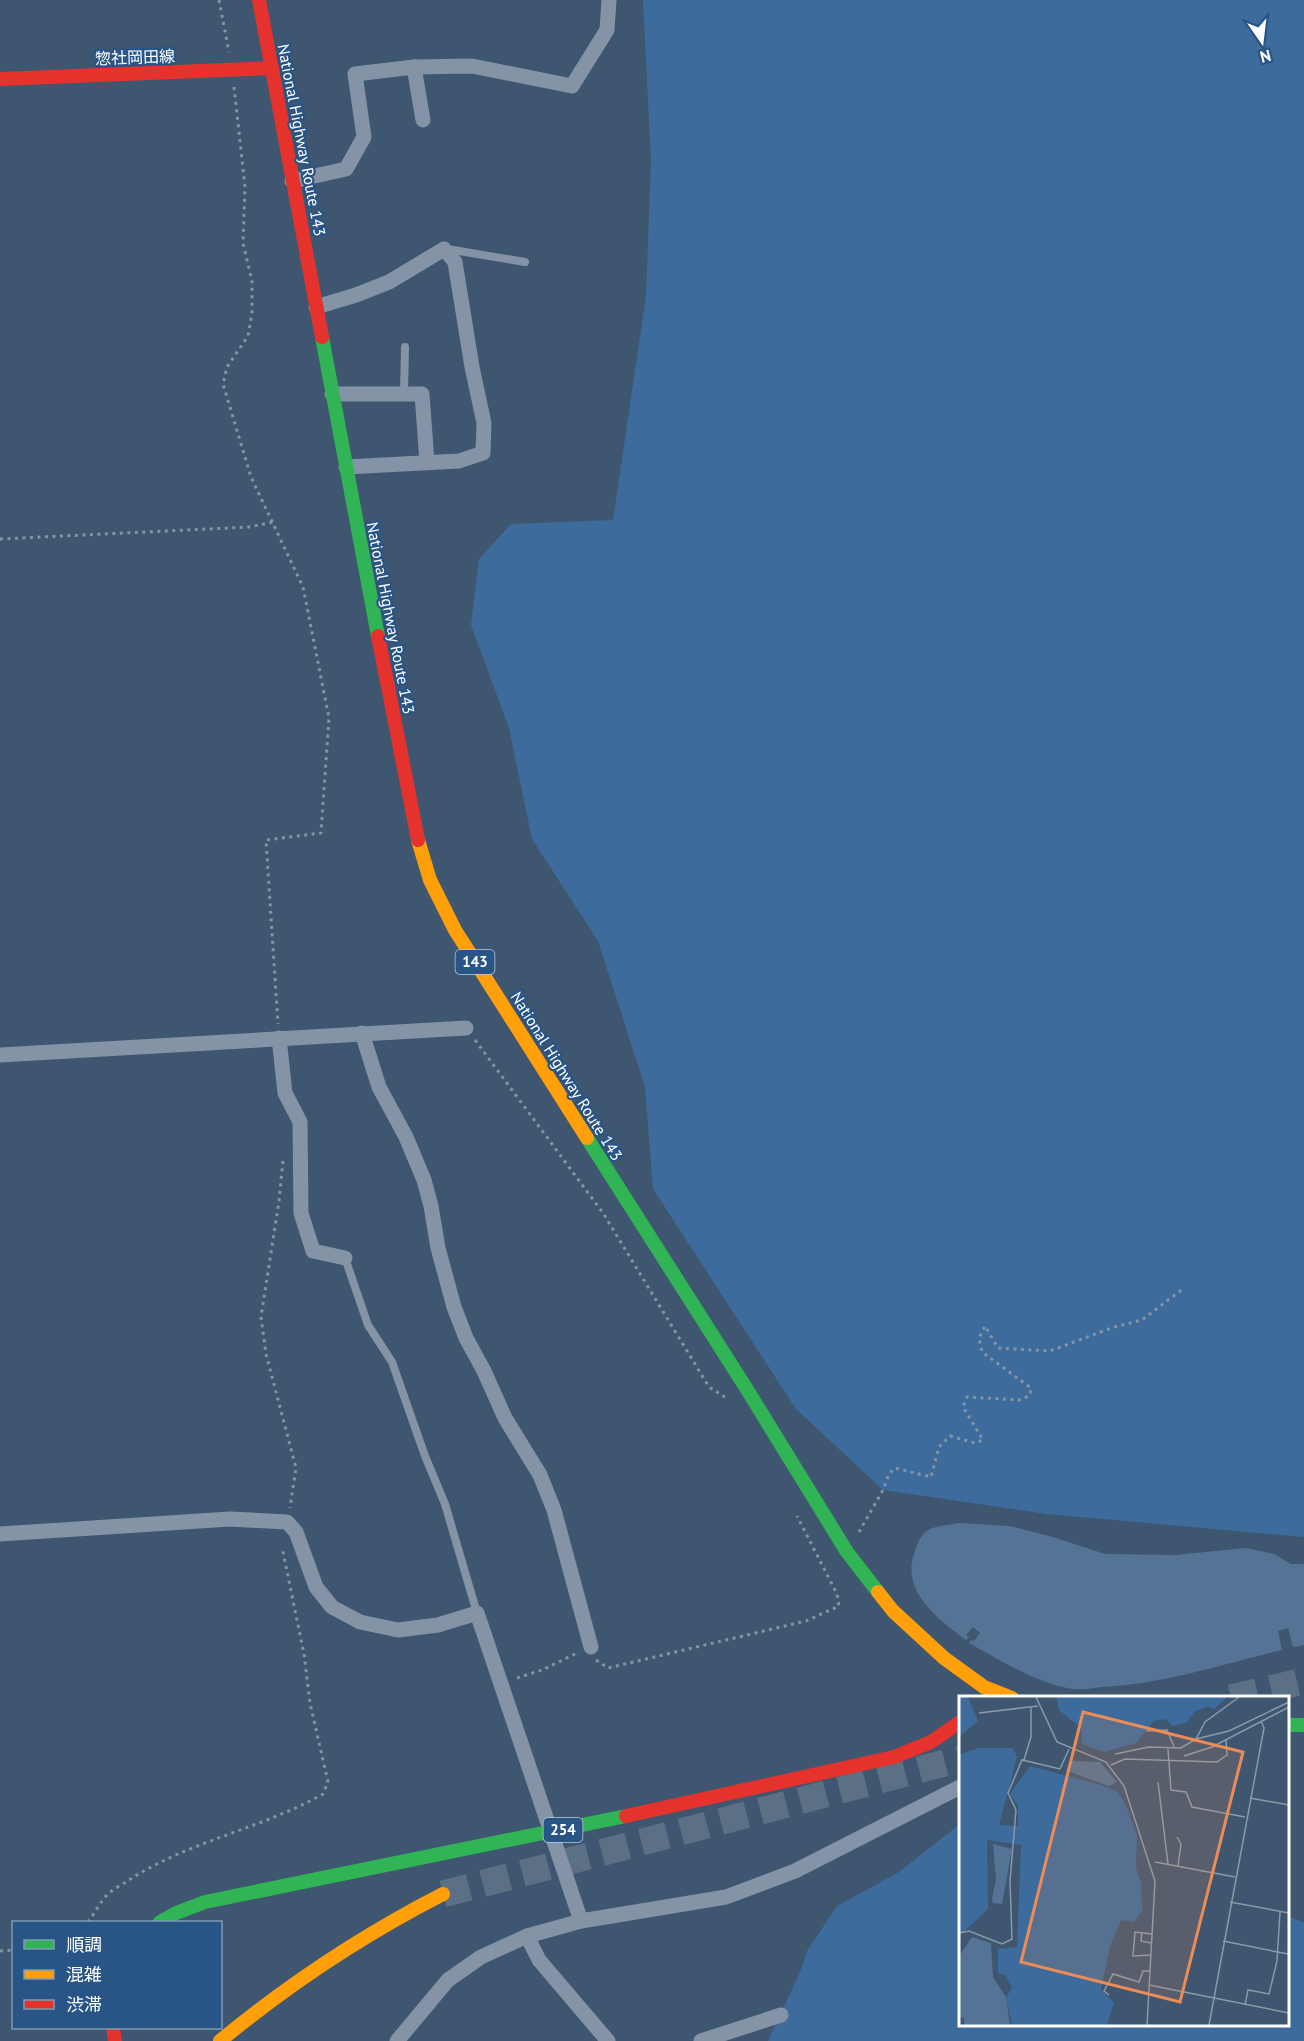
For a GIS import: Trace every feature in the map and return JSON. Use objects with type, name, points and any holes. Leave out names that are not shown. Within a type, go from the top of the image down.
[{"type":"main road","name":"National Highway Route 143","points":[[259,0],[414,828],[430,880],[455,930],[748,1390],[847,1552],[893,1611],[918,1636],[982,1692],[1002,1696]]},
{"type":"main road","name":"惣社岡田線","points":[[0,79],[272,68]]},
{"type":"main road","name":"254","points":[[163,1921],[176,1913],[205,1902],[552,1833],[894,1757],[931,1742],[959,1723]]},
{"type":"main road","points":[[220,2041],[300,1977],[402,1914],[443,1893]]},
{"type":"street","points":[[292,181],[346,169],[364,137],[355,75],[414,67],[472,66],[572,86],[607,30],[609,0]]},
{"type":"street","points":[[414,67],[423,120]]},
{"type":"street","points":[[316,307],[388,282],[444,249],[455,262],[472,367],[484,423],[483,453],[459,461],[346,467]]},
{"type":"street","points":[[332,394],[422,394],[427,462]]},
{"type":"street","points":[[0,1055],[466,1028]]},
{"type":"street","points":[[362,1033],[379,1087],[406,1137],[424,1180],[438,1248],[454,1307],[466,1338],[505,1418],[540,1475],[554,1510],[591,1647]]},
{"type":"street","points":[[279,1038],[285,1093],[300,1122],[301,1213],[313,1251],[345,1258]]},
{"type":"street","points":[[0,1534],[230,1520],[287,1522],[296,1532],[316,1587],[332,1607],[360,1622],[398,1630],[438,1624],[477,1613],[581,1921]]},
{"type":"street","points":[[397,2041],[448,1980],[481,1957],[528,1936],[581,1921],[726,1897],[795,1871],[959,1788]]},
{"type":"street","points":[[528,1936],[539,1960],[608,2041]]},
{"type":"street","points":[[701,2041],[781,2014]]},
{"type":"lane","points":[[444,249],[525,262]]},
{"type":"lane","points":[[404,394],[405,347]]},
{"type":"lane","points":[[345,1258],[368,1325],[392,1362],[425,1456],[445,1504],[477,1613]]},
{"type":"path","points":[[219,0],[229,54]]},
{"type":"path","points":[[234,83],[245,187],[243,243],[252,281],[252,313],[248,336],[226,367],[223,384],[251,477],[303,587],[329,718],[321,833],[266,840],[279,1038]]},
{"type":"path","points":[[0,539],[249,527],[273,522]]},
{"type":"path","points":[[466,1028],[603,1213],[709,1387],[729,1399],[748,1390]]},
{"type":"path","points":[[89,1921],[107,1895],[139,1874],[177,1853],[249,1828],[305,1804],[323,1794],[328,1782],[310,1702],[304,1654],[282,1544],[296,1468],[266,1354],[261,1317],[279,1201],[283,1158]]},
{"type":"path","points":[[847,1552],[883,1490],[889,1474],[895,1468],[931,1477],[939,1447],[950,1436],[975,1443],[984,1440],[963,1407],[968,1397],[1021,1400],[1030,1395],[1032,1388],[982,1352],[979,1338],[985,1326],[998,1348],[1050,1351],[1114,1327],[1142,1320],[1185,1287]]},
{"type":"path","points":[[501,1682],[542,1670],[591,1647],[596,1660],[608,1668],[806,1621],[839,1606],[837,1594],[794,1510]]},
{"type":"shaded area","points":[[643,0],[1304,0],[1304,1537],[1047,1514],[883,1490],[796,1409],[653,1189],[645,1087],[598,941],[532,839],[509,728],[471,625],[479,559],[511,524],[613,520],[646,296],[651,161]]},
{"type":"shaded area","points":[[959,1523],[1010,1526],[1105,1554],[1176,1555],[1245,1548],[1274,1554],[1291,1564],[1304,1564],[1304,1645],[1293,1647],[1288,1628],[1278,1631],[1282,1650],[1193,1673],[1148,1682],[1084,1689],[1061,1687],[1048,1683],[1020,1671],[969,1643],[971,1640],[974,1641],[980,1633],[973,1627],[966,1635],[969,1637],[966,1640],[934,1614],[918,1593],[911,1568],[921,1538],[935,1527]]},
{"type":"shaded area","points":[[959,1825],[959,2026],[1289,2026],[1289,1913],[1290,1917],[1304,1923],[1304,2041],[768,2041],[801,1970],[807,1951],[837,1906],[899,1872]]},
{"type":"tunnel","points":[[1240,1696],[1304,1681]]},
{"type":"tunnel","points":[[443,1894],[959,1759]]},
{"type":"traffic: fast","points":[[322,337],[378,636]]},
{"type":"traffic: fast","points":[[587,1138],[847,1552],[878,1592]]},
{"type":"traffic: fast","points":[[1289,1725],[1304,1725]]},
{"type":"traffic: fast","points":[[162,1921],[205,1902],[626,1816]]},
{"type":"traffic: slow","points":[[418,840],[430,880],[455,930],[587,1138]]},
{"type":"traffic: slow","points":[[878,1592],[893,1611],[944,1658],[984,1687],[1007,1696]]},
{"type":"traffic: slow","points":[[220,2041],[327,1962],[384,1926],[443,1894]]},
{"type":"traffic: jam","points":[[259,0],[322,337]]},
{"type":"traffic: jam","points":[[0,79],[272,68]]},
{"type":"traffic: jam","points":[[378,636],[418,840]]},
{"type":"traffic: jam","points":[[626,1816],[894,1757],[931,1742],[959,1723]]},
{"type":"traffic: jam","points":[[113,2029],[115,2041]]}]
